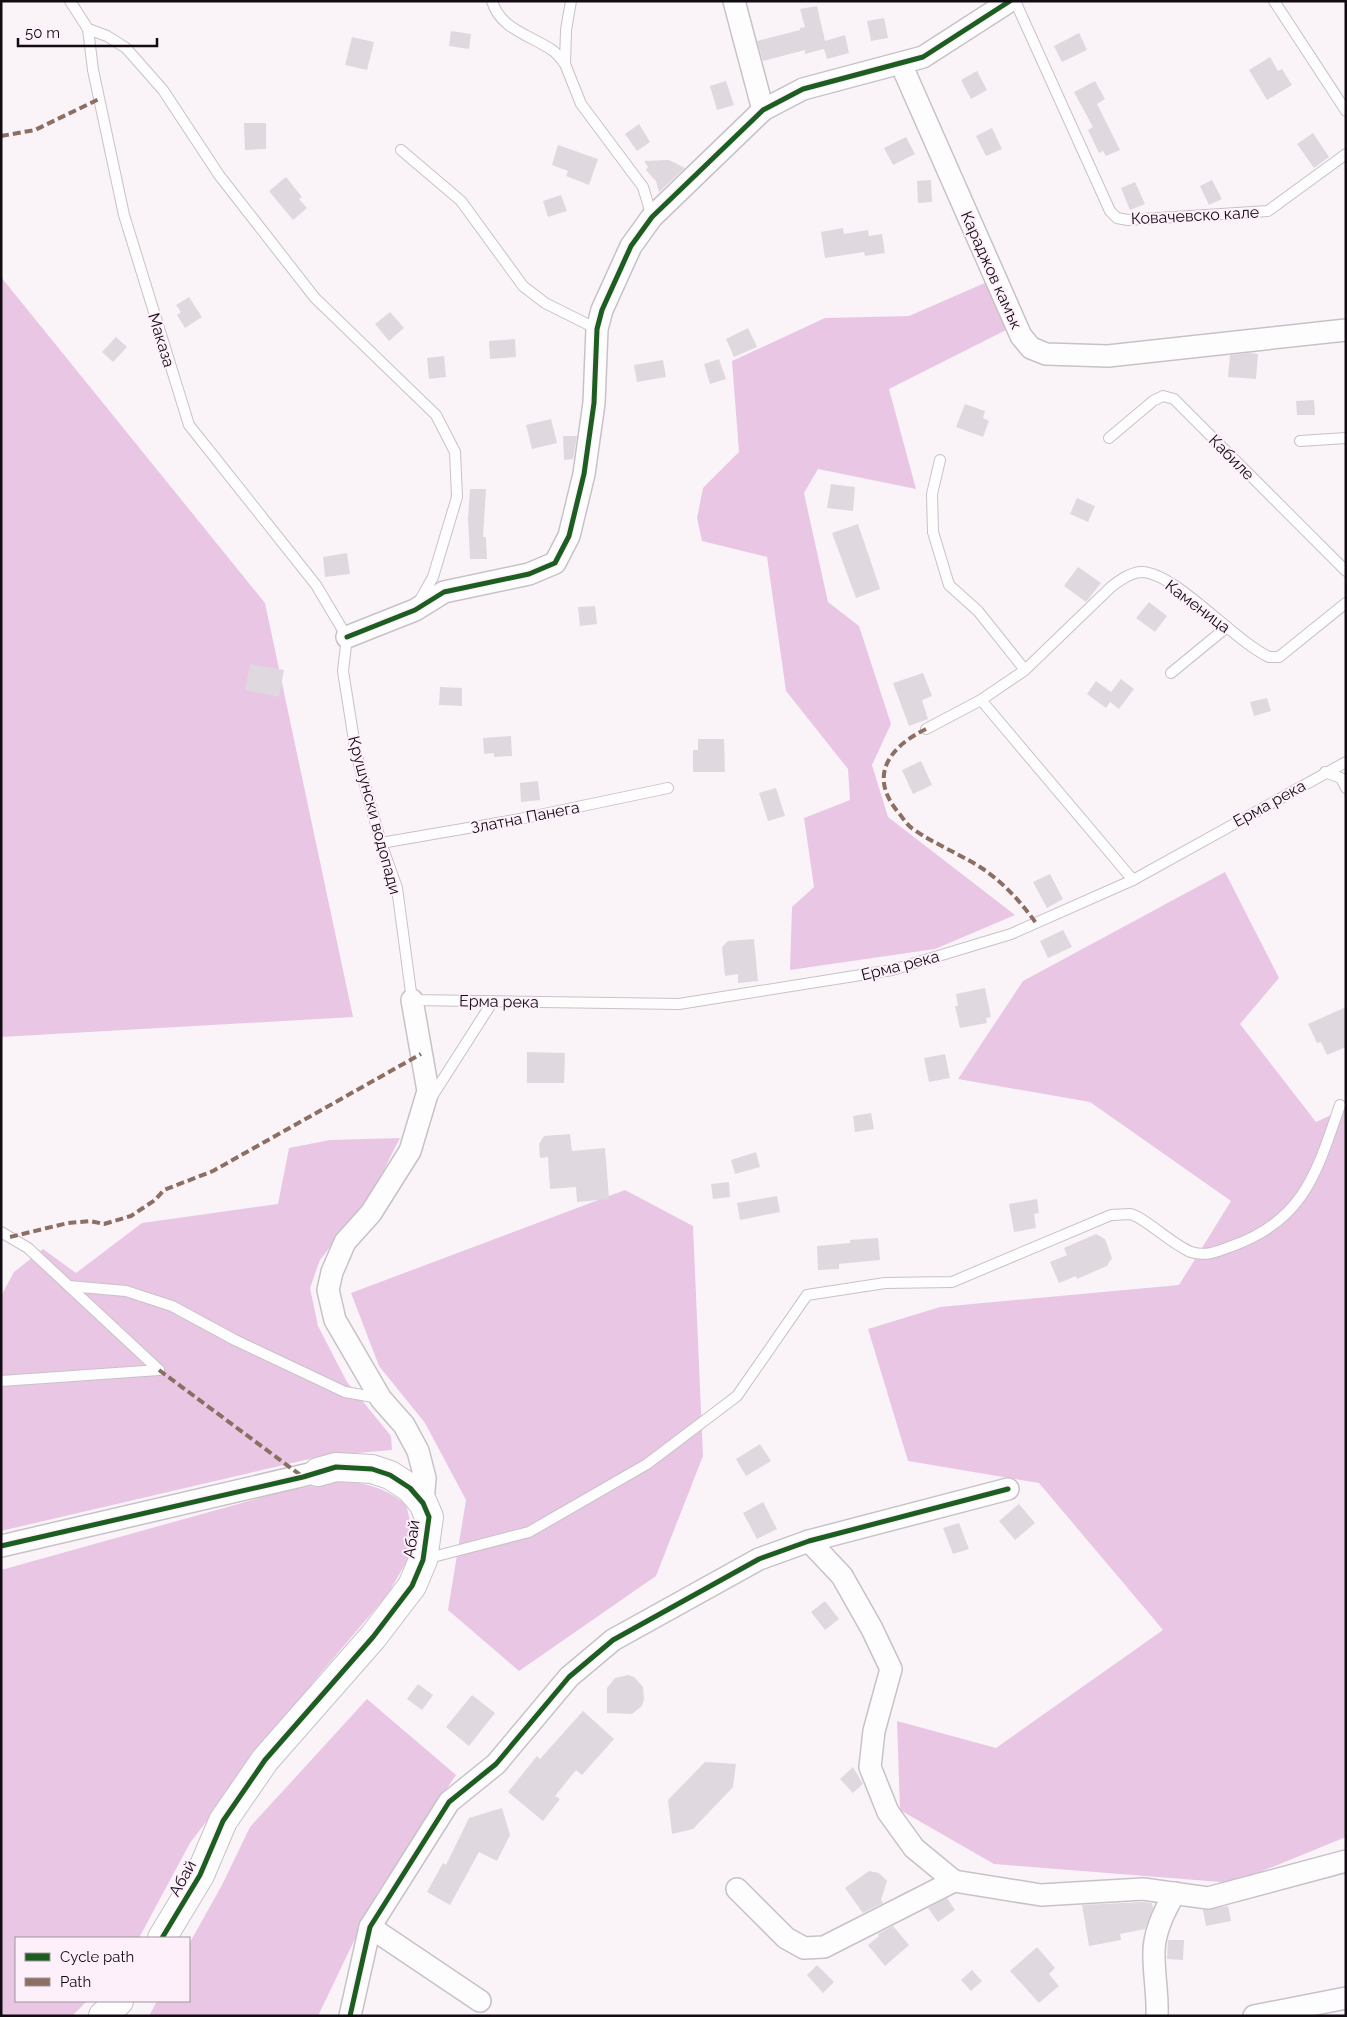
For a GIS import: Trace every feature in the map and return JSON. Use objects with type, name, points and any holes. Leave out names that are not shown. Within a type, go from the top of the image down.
[{"type":"street","points":[[734,1],[763,110]]},
{"type":"street","points":[[347,637],[415,610],[444,592],[529,574],[555,563],[569,536],[584,474],[594,403],[597,329],[602,310],[631,246],[652,217],[763,110],[803,89],[923,57],[1004,3]]},
{"type":"street","name":"Караджов камък","points":[[901,64],[1021,336],[1031,348],[1046,354],[1108,356],[1346,330]]},
{"type":"street","name":"Крушунски водопади","points":[[412,1000],[428,1092],[410,1151],[371,1214],[345,1242],[332,1272],[328,1290],[335,1320],[381,1399],[404,1425],[418,1451],[425,1478],[423,1503]]},
{"type":"street","name":"Абай","points":[[1,1546],[153,1512],[336,1467],[372,1469],[390,1474],[410,1488],[423,1503],[429,1517],[423,1560],[412,1586],[372,1637],[265,1760],[228,1813],[200,1875],[163,1937]]},
{"type":"street","points":[[350,2016],[370,1927],[449,1802],[496,1764],[569,1677],[613,1640],[759,1559],[809,1541],[1008,1489]]},
{"type":"street","points":[[809,1541],[842,1576],[872,1629],[891,1669],[874,1731],[870,1767],[888,1812],[914,1848],[954,1881],[1041,1895],[1144,1889],[1208,1898],[1346,1861]]},
{"type":"street","points":[[737,1889],[786,1938],[804,1948],[824,1947],[954,1881]]},
{"type":"street","points":[[1157,2016],[1158,1993],[1154,1955],[1163,1913],[1175,1893]]},
{"type":"street","points":[[370,1927],[480,2001]]},
{"type":"street","points":[[1254,2016],[1346,1998]]},
{"type":"street","points":[[103,2016],[118,2002]]},
{"type":"lane","name":"Маказа","points":[[70,1],[88,29],[93,70],[124,215],[189,425],[316,585],[347,637]]},
{"type":"lane","points":[[492,1],[496,14],[506,24],[554,51],[565,64],[581,104],[643,187],[652,217]]},
{"type":"lane","points":[[565,64],[566,30],[571,1]]},
{"type":"lane","points":[[1274,1],[1346,111]]},
{"type":"lane","name":"Ковачевско кале","points":[[1004,3],[1110,211],[1117,218],[1128,220],[1268,211],[1346,154]]},
{"type":"lane","points":[[88,29],[107,36],[126,48],[163,90],[219,175],[315,298],[436,415],[454,452],[458,497],[433,577],[415,610]]},
{"type":"lane","points":[[401,150],[461,201],[523,286],[545,303],[597,329]]},
{"type":"lane","name":"Кабиле","points":[[1109,438],[1153,401],[1163,396],[1174,399],[1346,572]]},
{"type":"lane","points":[[1300,441],[1346,438]]},
{"type":"lane","points":[[940,460],[932,494],[933,532],[949,585],[978,611],[1025,670]]},
{"type":"lane","name":"Каменица","points":[[926,729],[981,700],[1025,670],[1111,586],[1125,576],[1142,572],[1166,580],[1262,654],[1269,657],[1279,657],[1346,603]]},
{"type":"lane","points":[[1171,674],[1227,627]]},
{"type":"lane","name":"Крушунски водопади","points":[[347,637],[342,671],[356,754],[381,843],[397,888],[412,1000]]},
{"type":"lane","points":[[981,700],[1133,880]]},
{"type":"lane","name":"Ерма река","points":[[412,1000],[679,1004],[892,970],[1011,934],[1133,880],[1346,762]]},
{"type":"lane","points":[[1326,772],[1341,778],[1346,788]]},
{"type":"lane","name":"Златна Панега","points":[[381,843],[520,819],[668,788]]},
{"type":"lane","points":[[422,1111],[493,1001]]},
{"type":"lane","points":[[423,1560],[529,1532],[647,1464],[737,1396],[807,1295],[885,1284],[952,1282],[1111,1215],[1132,1214],[1193,1252],[1211,1254],[1240,1243],[1277,1224],[1300,1198],[1316,1173],[1340,1105]]},
{"type":"lane","points":[[1,1232],[28,1248],[159,1370],[1,1381]]},
{"type":"lane","points":[[69,1286],[126,1291],[172,1306],[235,1340],[345,1392],[381,1399]]},
{"type":"shaded area","points":[[1003,275],[1018,324],[889,389],[916,489],[818,469],[804,493],[828,602],[859,626],[891,724],[872,765],[888,817],[1015,915],[935,949],[790,970],[792,907],[814,887],[804,818],[850,800],[848,769],[786,691],[767,557],[702,541],[697,518],[703,488],[739,452],[732,361],[825,318],[909,316]]},
{"type":"shaded area","points":[[1,277],[265,603],[353,1017],[1,1037]]},
{"type":"shaded area","points":[[1225,872],[1279,978],[1240,1024],[1316,1122],[1346,1108],[1346,1837],[1233,1883],[994,1864],[900,1810],[897,1721],[996,1748],[1163,1630],[1039,1483],[908,1461],[868,1329],[940,1307],[1179,1285],[1231,1201],[1090,1102],[958,1079],[1023,981]]},
{"type":"shaded area","points":[[400,1138],[372,1193],[320,1260],[310,1288],[318,1326],[347,1382],[391,1436],[392,1450],[322,1456],[1,1531],[1,1296],[14,1272],[43,1249],[76,1273],[142,1223],[278,1204],[289,1148],[330,1140]]},
{"type":"shaded area","points":[[625,1190],[693,1226],[703,1456],[656,1576],[519,1671],[448,1610],[466,1500],[425,1423],[379,1366],[351,1293]]},
{"type":"shaded area","points":[[340,1481],[359,1483],[390,1494],[406,1504],[412,1529],[408,1559],[388,1594],[314,1681],[190,1843],[140,1937],[15,1937],[15,2002],[86,2002],[72,2016],[1,2016],[1,1570],[281,1492]]},
{"type":"shaded area","points":[[367,1699],[456,1775],[377,1893],[318,2016],[149,2016],[156,2002],[190,2002],[190,1942],[222,1885],[250,1827]]},
{"type":"building","points":[[817,6],[825,41],[845,35],[849,53],[827,59],[824,49],[805,54],[805,50],[763,61],[757,41],[800,30],[800,28],[805,27],[800,9]]},
{"type":"building","points":[[884,18],[888,38],[871,41],[867,21]]},
{"type":"building","points":[[451,31],[471,34],[469,49],[449,46]]},
{"type":"building","points":[[1079,33],[1087,50],[1062,62],[1054,46]]},
{"type":"building","points":[[352,37],[374,42],[367,70],[345,65]]},
{"type":"building","points":[[1270,57],[1278,71],[1282,69],[1292,85],[1267,100],[1249,70]]},
{"type":"building","points":[[977,71],[987,90],[971,99],[961,80]]},
{"type":"building","points":[[726,81],[734,105],[717,110],[710,86]]},
{"type":"building","points":[[1095,81],[1105,99],[1097,104],[1120,150],[1106,156],[1103,151],[1099,153],[1088,130],[1093,127],[1074,92]]},
{"type":"building","points":[[244,123],[266,123],[266,149],[245,150]]},
{"type":"building","points":[[639,124],[650,142],[637,151],[625,134]]},
{"type":"building","points":[[992,128],[1002,149],[986,156],[976,136]]},
{"type":"building","points":[[1313,133],[1329,157],[1314,168],[1297,144]]},
{"type":"building","points":[[906,137],[915,154],[893,165],[884,148]]},
{"type":"building","points":[[558,145],[598,159],[589,185],[566,176],[568,171],[552,165]]},
{"type":"building","points":[[669,160],[685,168],[659,192],[656,181],[646,170],[648,167],[644,161]]},
{"type":"building","points":[[286,177],[302,197],[299,199],[307,208],[293,220],[269,191]]},
{"type":"building","points":[[931,180],[932,202],[918,203],[917,181]]},
{"type":"building","points":[[1212,180],[1222,199],[1209,205],[1200,186]]},
{"type":"building","points":[[1135,182],[1145,204],[1130,210],[1121,188]]},
{"type":"building","points":[[561,195],[567,211],[548,217],[543,201]]},
{"type":"building","points":[[843,228],[844,234],[868,230],[869,236],[882,234],[885,253],[865,256],[864,252],[825,258],[821,232]]},
{"type":"building","points":[[189,297],[202,317],[185,328],[177,315],[181,312],[176,305]]},
{"type":"building","points":[[390,312],[404,328],[389,341],[375,324]]},
{"type":"building","points":[[748,328],[757,347],[734,357],[726,339]]},
{"type":"building","points":[[116,337],[127,347],[113,362],[102,352]]},
{"type":"building","points":[[515,339],[516,357],[490,359],[489,341]]},
{"type":"building","points":[[1258,354],[1256,379],[1228,377],[1230,355]]},
{"type":"building","points":[[444,356],[446,377],[429,379],[427,358]]},
{"type":"building","points":[[719,359],[726,379],[710,384],[704,364]]},
{"type":"building","points":[[663,360],[666,377],[637,382],[634,365]]},
{"type":"building","points":[[1314,400],[1315,415],[1297,415],[1296,401]]},
{"type":"building","points":[[965,404],[985,411],[983,418],[989,421],[983,437],[956,427]]},
{"type":"building","points":[[551,419],[557,443],[532,449],[526,425]]},
{"type":"building","points":[[563,436],[577,436],[573,459],[564,460]]},
{"type":"building","points":[[831,484],[855,487],[853,511],[827,508]]},
{"type":"building","points":[[470,489],[486,489],[483,537],[486,537],[487,559],[470,559],[468,518]]},
{"type":"building","points":[[1077,498],[1095,506],[1088,522],[1070,514]]},
{"type":"building","points":[[858,524],[880,589],[856,598],[832,533]]},
{"type":"building","points":[[347,553],[350,574],[325,577],[323,557]]},
{"type":"building","points":[[1078,567],[1101,583],[1086,602],[1064,586]]},
{"type":"building","points":[[1149,602],[1167,616],[1155,632],[1136,618]]},
{"type":"building","points":[[595,606],[597,624],[580,626],[578,607]]},
{"type":"building","points":[[250,664],[284,670],[279,697],[245,690]]},
{"type":"building","points":[[923,673],[932,696],[922,700],[928,719],[909,726],[893,683]]},
{"type":"building","points":[[1121,679],[1134,689],[1119,709],[1110,702],[1106,708],[1087,694],[1096,681],[1111,692]]},
{"type":"building","points":[[440,687],[462,688],[462,706],[439,705]]},
{"type":"building","points":[[1267,698],[1271,711],[1254,716],[1250,702]]},
{"type":"building","points":[[511,736],[512,756],[494,757],[494,753],[484,754],[483,738]]},
{"type":"building","points":[[698,739],[724,739],[725,772],[693,772],[693,750],[698,750]]},
{"type":"building","points":[[921,761],[932,785],[913,794],[902,770]]},
{"type":"building","points":[[538,781],[540,800],[521,802],[520,783]]},
{"type":"building","points":[[776,788],[785,816],[768,821],[759,793]]},
{"type":"building","points":[[1050,874],[1063,899],[1047,908],[1033,882]]},
{"type":"building","points":[[1063,930],[1072,947],[1048,958],[1040,941]]},
{"type":"building","points":[[754,939],[758,981],[738,983],[738,974],[725,976],[722,947],[728,941]]},
{"type":"building","points":[[985,988],[991,1017],[986,1018],[987,1023],[960,1028],[955,1006],[958,1006],[956,994]]},
{"type":"building","points":[[1346,1007],[1346,1047],[1327,1055],[1321,1042],[1317,1043],[1308,1024]]},
{"type":"building","points":[[527,1052],[565,1053],[564,1083],[527,1083]]},
{"type":"building","points":[[945,1054],[950,1078],[929,1082],[924,1058]]},
{"type":"building","points":[[871,1113],[874,1129],[855,1132],[853,1116]]},
{"type":"building","points":[[570,1134],[572,1151],[605,1148],[609,1199],[577,1202],[576,1187],[550,1189],[548,1157],[540,1158],[539,1144],[544,1136]]},
{"type":"building","points":[[756,1152],[760,1167],[735,1174],[731,1160]]},
{"type":"building","points":[[729,1182],[730,1197],[713,1199],[711,1184]]},
{"type":"building","points":[[777,1196],[780,1212],[740,1220],[737,1203]]},
{"type":"building","points":[[1037,1199],[1039,1213],[1034,1214],[1036,1228],[1014,1232],[1009,1204]]},
{"type":"building","points":[[1096,1234],[1105,1239],[1112,1258],[1107,1266],[1077,1279],[1076,1276],[1059,1283],[1050,1262],[1067,1255],[1064,1248]]},
{"type":"building","points":[[878,1238],[880,1260],[839,1264],[839,1269],[818,1270],[817,1246],[850,1243],[850,1240]]},
{"type":"building","points":[[760,1444],[771,1461],[746,1476],[736,1459]]},
{"type":"building","points":[[763,1502],[777,1529],[757,1539],[743,1513]]},
{"type":"building","points":[[1019,1504],[1035,1523],[1015,1540],[999,1521]]},
{"type":"building","points":[[959,1523],[969,1549],[953,1554],[943,1528]]},
{"type":"building","points":[[825,1601],[839,1619],[825,1630],[811,1612]]},
{"type":"building","points":[[628,1675],[634,1677],[643,1687],[644,1699],[642,1706],[632,1714],[607,1713],[607,1688],[615,1678]]},
{"type":"building","points":[[418,1684],[433,1695],[422,1710],[407,1699]]},
{"type":"building","points":[[472,1695],[495,1713],[469,1746],[446,1727]]},
{"type":"building","points":[[583,1711],[614,1739],[582,1775],[576,1770],[555,1796],[560,1799],[543,1821],[508,1792],[537,1756],[540,1759]]},
{"type":"building","points":[[705,1762],[736,1764],[733,1787],[693,1829],[672,1834],[668,1800]]},
{"type":"building","points":[[853,1767],[863,1784],[853,1793],[840,1779]]},
{"type":"building","points":[[502,1808],[510,1835],[497,1861],[479,1852],[450,1905],[427,1892],[443,1863],[446,1865],[469,1818]]},
{"type":"building","points":[[869,1871],[879,1873],[887,1881],[881,1900],[883,1903],[863,1913],[845,1888]]},
{"type":"building","points":[[947,1898],[955,1910],[938,1922],[928,1908]]},
{"type":"building","points":[[1152,1903],[1153,1908],[1145,1929],[1120,1934],[1121,1940],[1089,1946],[1082,1905]]},
{"type":"building","points":[[1228,1906],[1231,1921],[1206,1926],[1203,1910]]},
{"type":"building","points":[[893,1926],[909,1945],[885,1966],[868,1945],[879,1936],[878,1934]]},
{"type":"building","points":[[1168,1940],[1184,1940],[1183,1960],[1167,1959]]},
{"type":"building","points":[[1037,1947],[1055,1968],[1049,1974],[1059,1986],[1039,2003],[1010,1971]]},
{"type":"building","points":[[817,1965],[834,1982],[823,1993],[807,1975]]},
{"type":"building","points":[[972,1970],[982,1981],[971,1991],[961,1980]]},
{"type":"marked path","points":[[1,136],[35,130],[99,99]]},
{"type":"marked path","points":[[926,729],[902,744],[887,764],[884,775],[889,799],[913,829],[972,862],[996,879],[1036,923]]},
{"type":"marked path","points":[[10,1237],[68,1223],[90,1221],[104,1224],[131,1216],[155,1200],[164,1190],[213,1171],[421,1054]]},
{"type":"marked path","points":[[159,1370],[303,1477]]},
{"type":"cycle path","points":[[347,637],[415,610],[444,592],[529,574],[555,563],[569,536],[584,474],[594,403],[597,329],[602,310],[631,246],[652,217],[763,110],[803,89],[923,57],[1010,1]]},
{"type":"cycle path","points":[[1,1546],[303,1477],[336,1467],[372,1469],[390,1475],[410,1488],[423,1503],[429,1517],[423,1560],[412,1586],[373,1637],[265,1760],[223,1821],[200,1875],[163,1937]]},
{"type":"cycle path","points":[[350,2016],[370,1927],[449,1802],[496,1764],[569,1677],[613,1640],[759,1559],[809,1541],[1008,1489]]}]
